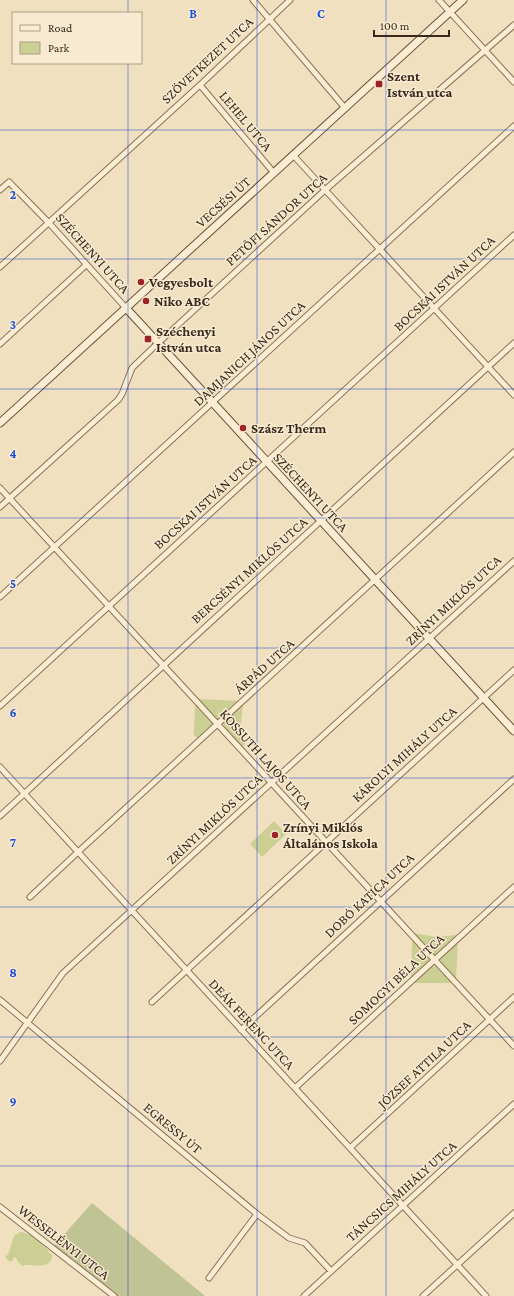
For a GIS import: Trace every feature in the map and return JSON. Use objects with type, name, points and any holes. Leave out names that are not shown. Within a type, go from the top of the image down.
[{"type":"main road","name":"VECSÉSI ÚT","points":[[0,423],[463,0]]},
{"type":"main road","name":"SZÉCHENYI UTCA","points":[[126,308],[266,463],[514,731]]},
{"type":"street","points":[[253,0],[345,108]]},
{"type":"street","name":"SZÖVETKEZET UTCA","points":[[0,267],[200,85],[268,19],[290,0]]},
{"type":"street","points":[[439,0],[514,82]]},
{"type":"street","name":"PETŐFI SÁNDOR UTCA","points":[[0,507],[118,400],[122,394],[132,368],[157,344],[325,190],[514,25]]},
{"type":"street","name":"LEHEL UTCA","points":[[200,85],[274,173]]},
{"type":"street","name":"DAMJANICH JÁNOS UTCA","points":[[0,597],[514,126]]},
{"type":"street","points":[[293,155],[514,395]]},
{"type":"street","name":"SZÉCHENYI UTCA","points":[[0,190],[9,182],[126,308]]},
{"type":"street","name":"BOCSKAI ISTVÁN UTCA","points":[[0,706],[514,235]]},
{"type":"street","points":[[0,344],[86,265]]},
{"type":"street","name":"BERCSÉNYI MIKLÓS UTCA","points":[[0,816],[514,343]]},
{"type":"street","name":"ÁRPÁD UTCA","points":[[30,897],[514,452]]},
{"type":"street","name":"KOSSUTH LAJOS UTCA","points":[[0,488],[514,1046]]},
{"type":"street","name":"ZRÍNYI MIKLÓS UTCA","points":[[0,1061],[63,973],[514,561]]},
{"type":"street","name":"KÁROLYI MIHÁLY UTCA","points":[[152,1002],[514,670]]},
{"type":"street","name":"DEÁK FERENC UTCA","points":[[0,767],[486,1296]]},
{"type":"street","name":"DOBÓ KATICA UTCA","points":[[241,1030],[514,779]]},
{"type":"street","name":"SOMOGYI BÉLA UTCA","points":[[295,1088],[514,887]]},
{"type":"street","name":"JÓZSEF ATTILA UTCA","points":[[350,1148],[514,998]]},
{"type":"street","name":"EGRESSY ÚT","points":[[0,1000],[257,1214],[289,1238],[305,1243],[331,1271]]},
{"type":"street","name":"TÁNCSICS MIHÁLY UTCA","points":[[304,1296],[514,1104]]},
{"type":"street","name":"WESSELÉNYI UTCA","points":[[0,1207],[114,1296]]},
{"type":"street","points":[[423,1296],[514,1213]]},
{"type":"street","points":[[209,1278],[257,1214]]},
{"type":"green space","points":[[198,699],[240,701],[221,719],[217,719]]},
{"type":"green space","points":[[195,702],[213,722],[212,725],[198,739],[194,735]]},
{"type":"green space","points":[[243,703],[240,734],[245,744],[242,747],[224,726],[224,722]]},
{"type":"green space","points":[[274,821],[286,834],[262,857],[250,844]]},
{"type":"green space","points":[[414,933],[436,937],[457,935],[436,955],[434,955]]},
{"type":"green space","points":[[412,939],[429,958],[429,962],[411,978]]},
{"type":"green space","points":[[458,941],[456,979],[440,959]]},
{"type":"green space","points":[[432,966],[436,966],[452,983],[413,983]]},
{"type":"green space","points":[[92,1203],[205,1296],[116,1296],[53,1247]]},
{"type":"green space","points":[[20,1232],[34,1237],[42,1244],[52,1255],[49,1262],[39,1266],[22,1266],[15,1257],[11,1262],[7,1260],[5,1256],[8,1255],[14,1236]]},
{"type":"place","name":"Szent István utca","points":[[379,84]]},
{"type":"place","name":"Vegyesbolt","points":[[141,282]]},
{"type":"place","name":"Niko ABC","points":[[146,301]]},
{"type":"place","name":"Széchenyi István utca","points":[[148,339]]},
{"type":"place","name":"Szász Therm","points":[[243,428]]},
{"type":"place","name":"Zrínyi Miklós Általános Iskola","points":[[275,835]]}]
